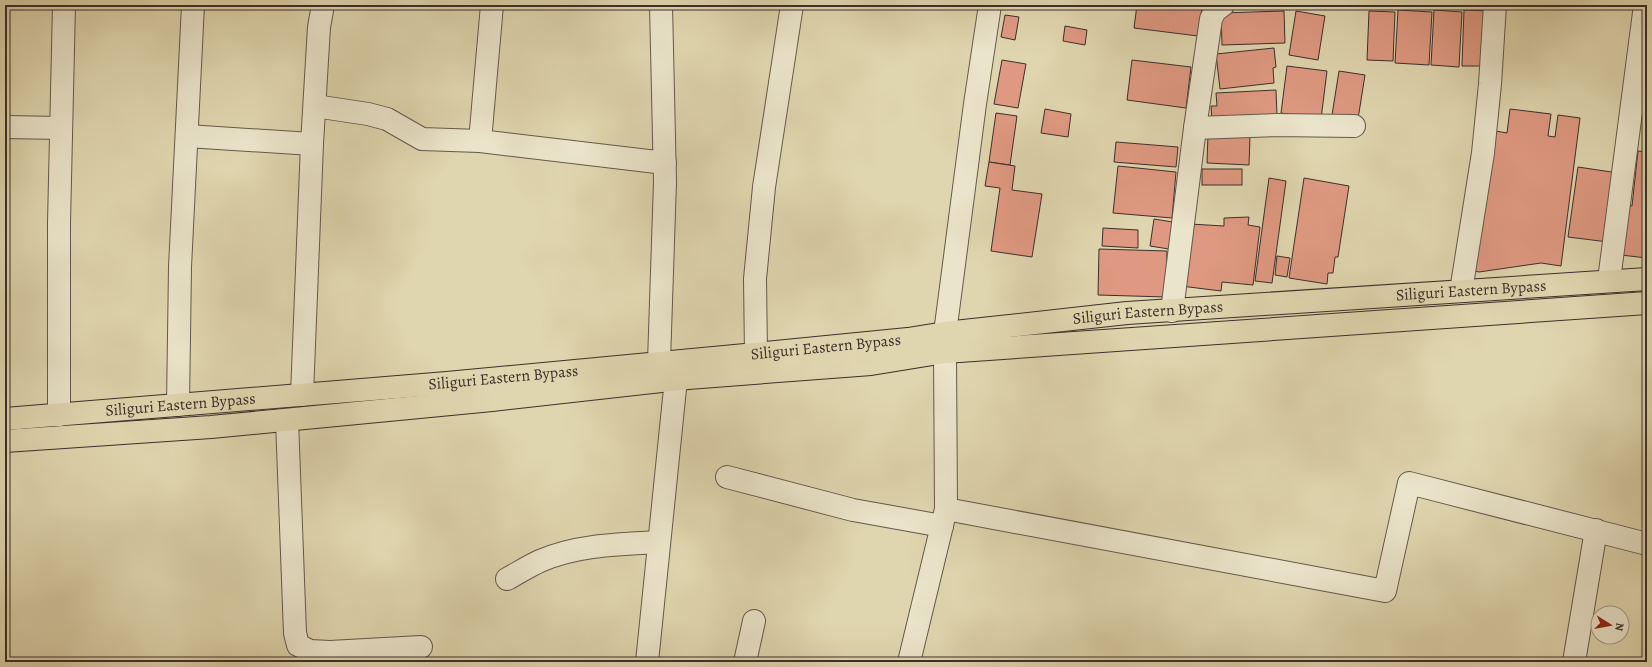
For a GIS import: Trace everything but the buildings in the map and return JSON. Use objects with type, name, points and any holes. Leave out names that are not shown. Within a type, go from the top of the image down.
[{"type":"main road","name":"Siliguri Eastern Bypass","points":[[5,441],[211,427],[492,400],[676,379],[871,364],[945,342],[1126,313],[1609,280],[1647,279]]},
{"type":"main road","name":"Siliguri Eastern Bypass","points":[[5,419],[447,383],[908,339],[945,342],[1647,303]]},
{"type":"street","points":[[59,415],[61,128],[64,5]]},
{"type":"street","points":[[178,405],[180,267],[193,5]]},
{"type":"street","points":[[302,395],[312,144],[320,27],[323,5]]},
{"type":"street","points":[[480,141],[492,5]]},
{"type":"street","points":[[659,362],[665,163],[661,5]]},
{"type":"street","points":[[756,354],[755,279],[764,187],[792,5]]},
{"type":"street","points":[[909,662],[944,517],[945,342],[975,104],[990,5]]},
{"type":"street","points":[[1172,311],[1195,128],[1211,19],[1215,12],[1223,5]]},
{"type":"street","points":[[1461,291],[1483,153],[1490,84],[1494,5]]},
{"type":"street","points":[[1609,280],[1644,5]]},
{"type":"street","points":[[315,106],[368,114],[387,119],[422,139],[480,141],[665,163]]},
{"type":"street","points":[[1195,128],[1276,125],[1354,126]]},
{"type":"street","points":[[5,127],[61,128]]},
{"type":"street","points":[[187,136],[312,144]]},
{"type":"street","points":[[647,662],[676,379]]},
{"type":"street","points":[[287,420],[295,633],[298,645],[310,651],[330,652],[421,647]]},
{"type":"street","points":[[727,477],[854,510],[944,517],[1385,591],[1409,483],[1647,544]]},
{"type":"street","points":[[1574,662],[1596,530]]},
{"type":"street","points":[[507,579],[541,561],[580,550],[617,544],[659,542]]},
{"type":"street","points":[[745,662],[754,621]]}]
